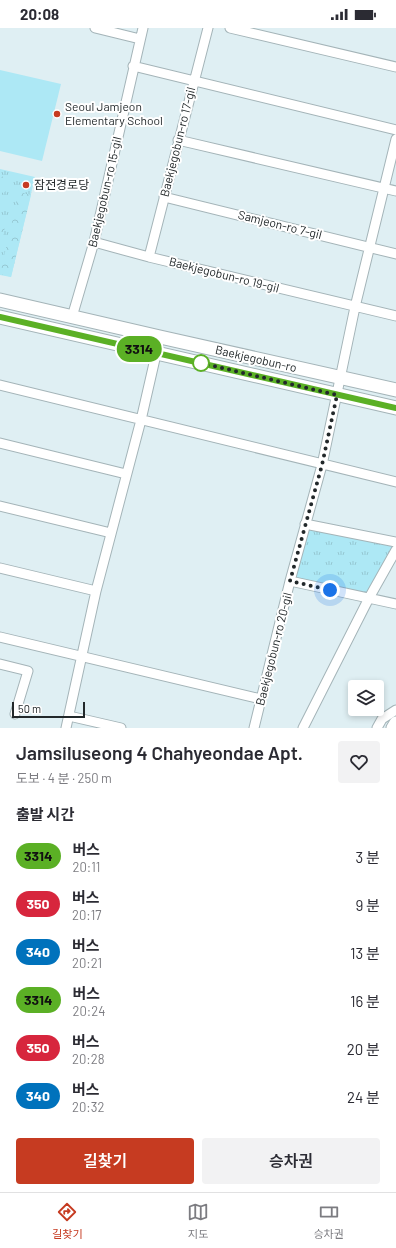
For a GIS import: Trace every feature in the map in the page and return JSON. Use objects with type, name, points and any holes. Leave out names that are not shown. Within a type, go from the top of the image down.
[{"type":"main road","name":"Baekjegobun-ro","points":[[0,300],[396,390]]},
{"type":"main road","name":"Baekjegobun-ro","points":[[0,317],[396,408]]},
{"type":"main road","points":[[393,728],[396,723]]},
{"type":"street","points":[[95,28],[140,39]]},
{"type":"street","name":"Baekjegobun-ro 15-gil","points":[[72,317],[94,242],[133,66],[143,28]]},
{"type":"street","name":"Baekjegobun-ro 17-gil","points":[[149,257],[208,28]]},
{"type":"street","points":[[230,28],[396,67]]},
{"type":"street","points":[[133,66],[396,130]]},
{"type":"street","points":[[340,378],[355,307],[396,139]]},
{"type":"street","points":[[178,140],[396,191]]},
{"type":"street","name":"Samjeon-ro 7-gil","points":[[164,197],[396,254]]},
{"type":"street","name":"Baekjegobun-ro 19-gil","points":[[94,242],[149,257],[396,316]]},
{"type":"street","points":[[66,728],[96,591],[141,420],[160,337]]},
{"type":"street","name":"Baekjegobun-ro 20-gil","points":[[254,728],[290,581],[322,465],[340,378]]},
{"type":"street","points":[[0,385],[396,482]]},
{"type":"street","points":[[0,443],[126,474]]},
{"type":"street","points":[[0,506],[111,533]]},
{"type":"street","points":[[305,524],[396,542]]},
{"type":"street","points":[[303,728],[369,598],[396,550]]},
{"type":"street","points":[[0,568],[96,591]]},
{"type":"street","points":[[290,581],[396,604]]},
{"type":"street","points":[[0,637],[81,655],[261,699]]},
{"type":"street","points":[[0,664],[28,671],[15,714]]},
{"type":"street","points":[[377,728],[382,719],[396,710]]},
{"type":"street","points":[[69,716],[121,728]]},
{"type":"green space","points":[[0,70],[61,84],[42,161],[0,151]]},
{"type":"green space","points":[[0,169],[35,177],[11,277],[0,275]]},
{"type":"green space","points":[[0,176],[4,177],[9,184],[5,192],[1,193]]},
{"type":"green space","points":[[19,192],[31,195],[11,277],[0,274]]},
{"type":"green space","points":[[0,226],[5,227],[0,250]]},
{"type":"green space","points":[[305,524],[396,542],[369,598],[290,581]]},
{"type":"bus line","name":"3314","points":[[0,317],[396,408]]},
{"type":"place","name":"Seoul Jamjeon Elementary School","points":[[57,114]]},
{"type":"place","name":"잠전경로당","points":[[26,185]]},
{"type":"route","points":[[201,363],[337,395],[322,465],[290,581],[330,590]]}]
